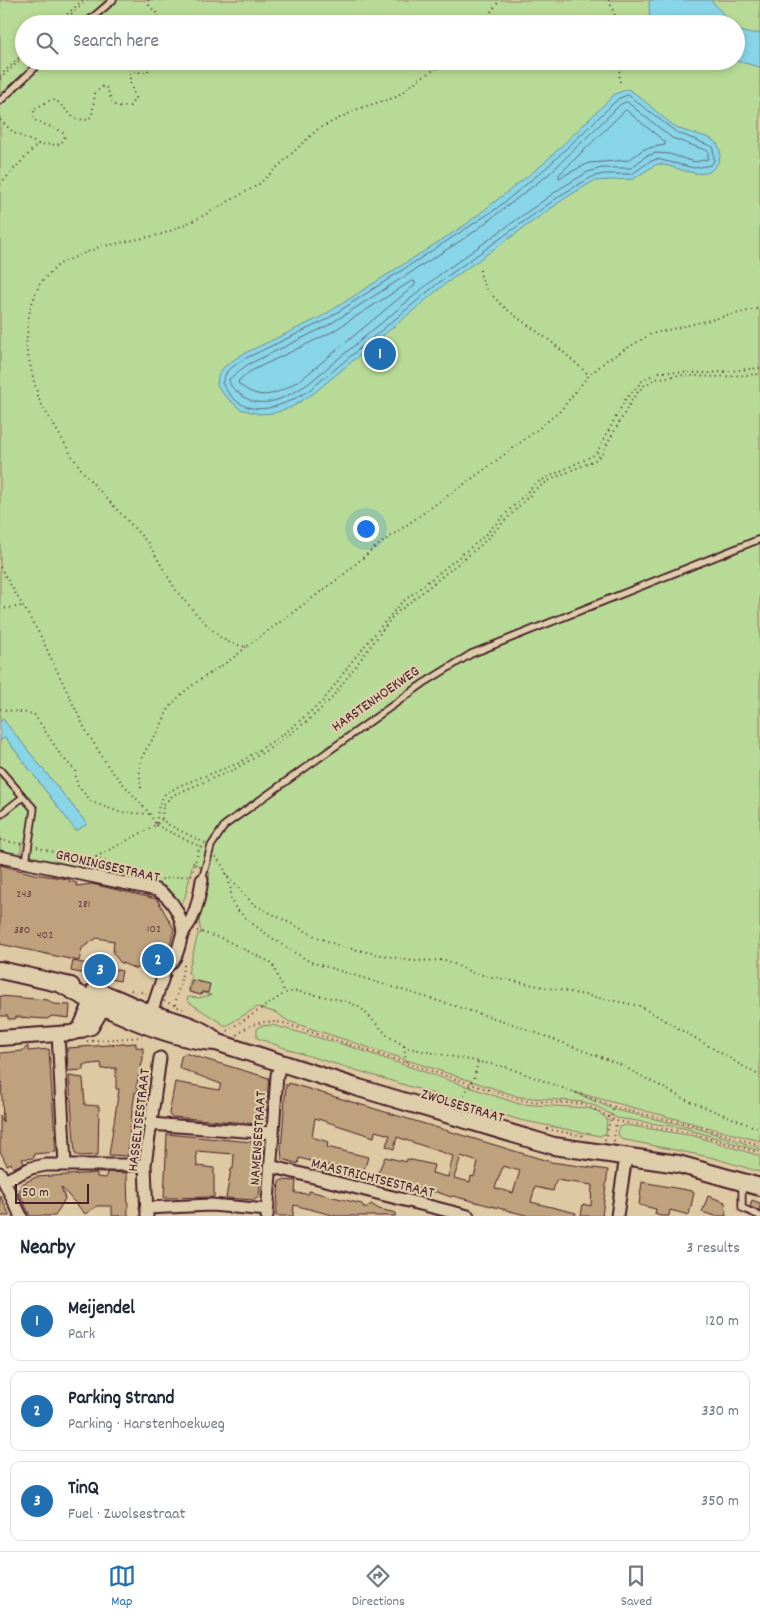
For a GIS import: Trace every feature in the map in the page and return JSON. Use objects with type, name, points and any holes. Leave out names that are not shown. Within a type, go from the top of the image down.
[{"type":"main road","name":"ZWOLSESTRAAT","points":[[0,970],[61,984],[149,1018],[186,1023],[207,1034],[221,1033],[281,1064],[554,1146],[623,1149],[760,1187]]},
{"type":"street","name":"GRONINGSESTRAAT","points":[[0,857],[157,890],[174,905],[188,931]]},
{"type":"street","name":"HARSTENHOEKWEG","points":[[149,1018],[164,974],[163,968],[168,966],[175,957],[188,931],[199,902],[196,879]]},
{"type":"street","points":[[0,1038],[79,1031],[101,998]]},
{"type":"street","points":[[58,1034],[65,1164]]},
{"type":"street","name":"HASSELTSESTRAAT","points":[[147,1212],[145,1166],[160,1058]]},
{"type":"street","name":"NAMENSESTRAAT","points":[[267,1213],[277,1075],[281,1064]]},
{"type":"street","points":[[150,1124],[273,1133]]},
{"type":"street","points":[[617,1216],[623,1149]]},
{"type":"street","points":[[21,1216],[2,1177],[31,1168],[65,1164],[145,1166]]},
{"type":"street","name":"MAASTRICHTSESTRAAT","points":[[270,1166],[468,1216]]},
{"type":"street","points":[[147,1212],[211,1205],[267,1213]]},
{"type":"lane","points":[[96,15],[113,0]]},
{"type":"lane","points":[[0,101],[33,70]]},
{"type":"lane","name":"HARSTENHOEKWEG","points":[[196,879],[220,832],[232,820],[448,667],[496,643],[760,539]]},
{"type":"lane","points":[[0,770],[34,809],[26,862]]},
{"type":"lane","points":[[0,815],[23,796]]},
{"type":"lane","points":[[742,1181],[741,1196],[744,1213],[760,1216]]},
{"type":"path","points":[[67,15],[83,0]]},
{"type":"path","points":[[69,15],[87,0]]},
{"type":"path","points":[[148,0],[149,5],[158,15]]},
{"type":"path","points":[[489,15],[500,0]]},
{"type":"path","points":[[609,0],[615,15]]},
{"type":"path","points":[[0,77],[15,63]]},
{"type":"path","points":[[0,120],[14,133],[38,144],[57,145],[63,141],[65,136],[61,131],[34,120],[34,109],[43,103],[56,100],[75,118],[88,120],[92,116],[95,93],[103,86],[107,88],[111,101],[117,106],[124,108],[132,104],[135,98],[130,82],[130,70]]},
{"type":"path","points":[[135,70],[135,72],[148,72],[148,70]]},
{"type":"path","points":[[246,647],[230,643],[220,637],[202,620],[177,592],[148,544],[86,476],[72,456],[40,402],[34,382],[26,346],[30,308],[40,283],[59,264],[99,247],[163,234],[199,218],[258,186],[318,129],[360,108],[396,97],[420,78],[434,70]]},
{"type":"path","points":[[619,70],[620,85]]},
{"type":"path","points":[[0,184],[38,144]]},
{"type":"path","points":[[480,270],[480,280],[493,295],[518,318],[543,335],[589,376]]},
{"type":"path","points":[[141,788],[138,766],[142,754],[170,707],[183,694],[226,666],[246,647],[342,576],[373,549],[482,472],[537,430],[560,411],[589,376],[608,360],[651,334],[760,308]]},
{"type":"path","points":[[156,825],[159,804],[165,794],[181,785],[232,766],[285,733],[323,701],[396,608],[480,540],[536,483],[596,454],[625,400],[632,390],[644,379],[659,372],[709,372],[760,368]]},
{"type":"path","points":[[96,857],[156,825],[162,819],[163,805],[173,795],[235,769],[274,746],[322,709],[393,616],[481,545],[537,488],[550,480],[595,460],[601,455],[632,398],[643,386],[665,377],[760,374]]},
{"type":"path","points":[[0,567],[55,665],[84,729],[109,768],[150,814],[156,825],[200,845],[220,861],[230,889],[232,902],[239,911],[269,936],[312,962],[408,990],[519,1026],[619,1064],[684,1099],[760,1129]]},
{"type":"path","points":[[0,609],[23,606]]},
{"type":"path","points":[[0,709],[34,714],[62,757],[75,770],[77,785],[92,802],[118,812],[150,814]]},
{"type":"path","points":[[162,819],[167,824],[201,842],[191,875]]},
{"type":"path","points":[[206,844],[210,836]]},
{"type":"path","points":[[0,840],[68,857],[96,857],[118,867],[162,879],[191,875],[196,879]]},
{"type":"path","points":[[225,872],[253,904],[315,936],[342,947],[412,961],[446,960],[473,973],[640,1006],[760,1076]]},
{"type":"path","points":[[191,875],[196,879]]},
{"type":"path","points":[[188,931],[221,938],[272,963],[285,993]]},
{"type":"path","points":[[184,1009],[175,1005],[186,958]]},
{"type":"path","points":[[221,1033],[285,993],[296,991],[346,1001],[361,1008],[388,1036],[403,1046],[422,1052],[478,1061],[515,1070],[614,1106],[689,1124],[760,1145]]},
{"type":"path","points":[[237,1036],[254,1024],[272,1021],[528,1101],[585,1104],[616,1121],[691,1132],[760,1153]]},
{"type":"path","points":[[221,1033],[245,1038]]},
{"type":"path","points":[[403,1046],[406,1063]]},
{"type":"path","points":[[471,1084],[478,1061]]},
{"type":"path","name":"ZWOLSESTRAAT","points":[[453,1102],[458,1103],[471,1084]]},
{"type":"path","points":[[614,1106],[604,1140],[614,1141],[623,1149]]},
{"type":"path","points":[[614,1141],[616,1121]]},
{"type":"path","points":[[540,1128],[588,1137]]},
{"type":"green space","points":[[0,0],[760,0],[760,1141],[574,1092],[615,1110],[696,1128],[760,1148],[760,1151],[684,1128],[617,1118],[598,1107],[584,1102],[520,1097],[288,1021],[277,1013],[257,1007],[226,1026],[187,1001],[188,997],[199,998],[211,995],[188,989],[192,975],[188,973],[198,934],[201,933],[198,916],[206,893],[210,873],[193,862],[185,897],[179,906],[164,890],[29,859],[32,845],[22,842],[20,857],[0,853],[0,741],[5,737],[76,830],[87,824],[3,720],[0,722]]},
{"type":"green space","points":[[272,1025],[345,1045],[519,1104],[587,1108],[597,1111],[607,1119],[606,1133],[600,1136],[520,1120],[293,1051],[257,1038],[257,1029],[260,1026]]},
{"type":"green space","points":[[626,1125],[694,1136],[760,1156],[760,1172],[714,1158],[621,1139],[618,1134],[619,1127]]},
{"type":"water","points":[[649,0],[711,0],[724,15],[650,15]]},
{"type":"water","points":[[745,33],[760,33],[760,67],[745,63]]},
{"type":"water","points":[[628,89],[673,125],[715,142],[720,149],[720,157],[713,169],[700,174],[657,164],[633,179],[594,181],[567,197],[445,284],[314,393],[292,407],[274,413],[259,414],[240,409],[224,395],[217,385],[218,376],[224,367],[241,355],[321,317],[465,225],[543,164],[615,94]]},
{"type":"water","points":[[3,719],[87,824],[76,831],[5,737],[0,741],[0,722]]},
{"type":"building","points":[[0,865],[34,874],[69,879],[69,881],[77,883],[76,886],[92,884],[157,899],[174,929],[168,954],[148,967],[142,966],[136,969],[120,962],[113,953],[114,941],[97,938],[82,948],[79,961],[0,944]]},
{"type":"building","points":[[73,961],[122,971],[120,981],[71,971]]},
{"type":"building","points":[[192,980],[210,984],[208,993],[202,992],[201,995],[189,992]]},
{"type":"building","points":[[0,996],[48,1000],[53,1004],[70,1005],[69,1018],[52,1016],[47,1019],[16,1017],[15,1019],[8,1019],[8,1016],[0,1016]]},
{"type":"building","points":[[136,1043],[136,1047],[143,1048],[143,1059],[136,1087],[139,1093],[135,1092],[131,1120],[134,1126],[130,1126],[128,1156],[109,1155],[119,1089],[116,1089],[116,1068],[102,1069],[101,1063],[83,1065],[83,1070],[68,1071],[67,1048]]},
{"type":"building","points":[[28,1046],[28,1051],[49,1049],[56,1152],[34,1154],[34,1158],[22,1159],[24,1163],[13,1168],[11,1163],[7,1165],[0,1151],[0,1115],[3,1122],[0,1053],[22,1051]]},
{"type":"building","points":[[184,1053],[269,1078],[265,1121],[260,1124],[171,1117],[169,1114],[175,1082],[219,1090],[221,1084],[179,1068],[181,1057]]},
{"type":"building","points":[[69,1076],[83,1078],[85,1105],[99,1106],[98,1155],[80,1156],[75,1154]]},
{"type":"building","points":[[289,1083],[551,1162],[608,1170],[602,1216],[581,1216],[583,1204],[591,1206],[592,1185],[556,1180],[553,1191],[535,1187],[531,1202],[576,1213],[575,1216],[529,1216],[437,1192],[429,1192],[427,1189],[418,1189],[387,1179],[384,1181],[376,1177],[385,1157],[406,1162],[407,1159],[434,1165],[432,1173],[448,1177],[453,1156],[397,1137],[394,1149],[386,1146],[390,1135],[375,1131],[374,1137],[315,1118],[312,1137],[328,1142],[327,1147],[368,1157],[363,1174],[299,1158],[298,1164],[282,1159],[286,1084],[288,1086]],"holes":[[[461,1156],[478,1162],[474,1177],[471,1176],[470,1182],[454,1178]],[[503,1166],[520,1171],[513,1193],[495,1188]]]},
{"type":"building","points":[[167,1134],[261,1143],[264,1146],[259,1197],[254,1200],[226,1198],[231,1169],[233,1169],[234,1154],[196,1151],[197,1166],[214,1168],[214,1197],[164,1198]]},
{"type":"building","points":[[107,1172],[127,1173],[128,1216],[112,1216],[112,1206],[97,1206],[85,1214],[61,1187],[65,1199],[55,1216],[30,1216],[19,1192],[22,1184],[36,1177],[97,1173],[97,1177],[106,1178]]},
{"type":"building","points":[[282,1180],[296,1181],[295,1193],[309,1194],[309,1191],[362,1204],[365,1209],[371,1204],[379,1209],[396,1213],[395,1216],[336,1216],[294,1205],[293,1216],[276,1216],[279,1182]]},
{"type":"building","points":[[642,1182],[692,1191],[694,1193],[689,1215],[670,1210],[669,1216],[660,1216],[655,1214],[656,1209],[639,1205]]},
{"type":"building","points":[[0,1195],[10,1216],[0,1216]]},
{"type":"building","points":[[708,1196],[725,1202],[726,1216],[715,1216],[702,1212]]},
{"type":"building","points":[[752,1200],[760,1203],[760,1211],[750,1207]]},
{"type":"place","name":"Meijendel","points":[[380,354]]},
{"type":"place","name":"Parking Strand","points":[[158,960]]},
{"type":"place","name":"TinQ","points":[[100,970]]}]
